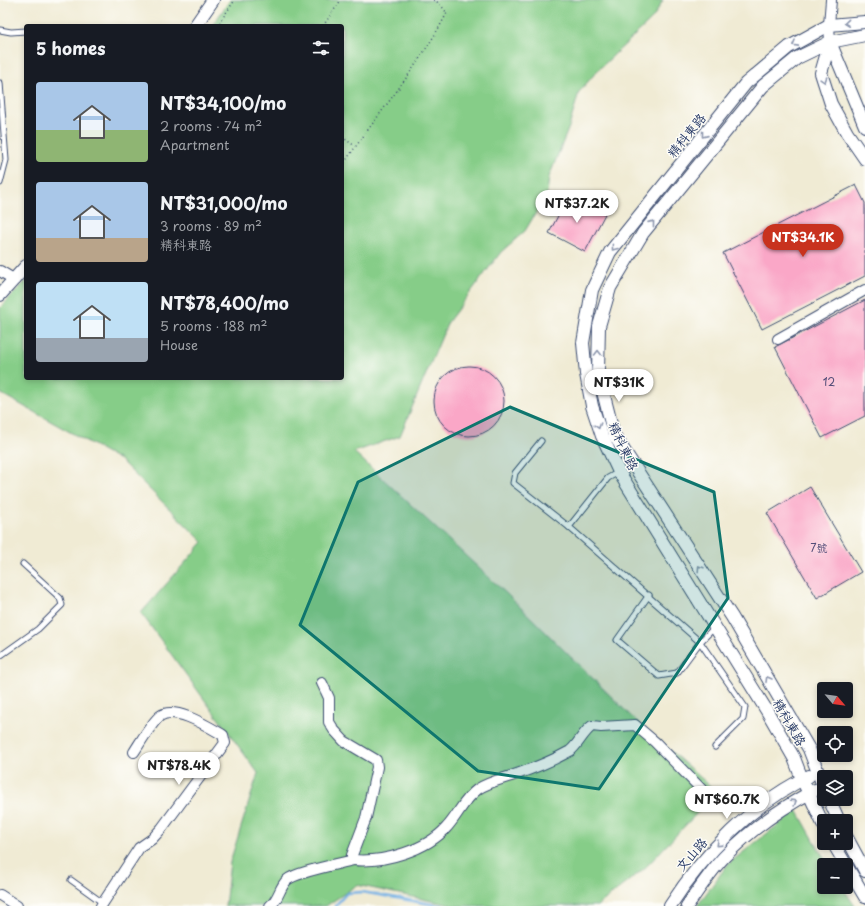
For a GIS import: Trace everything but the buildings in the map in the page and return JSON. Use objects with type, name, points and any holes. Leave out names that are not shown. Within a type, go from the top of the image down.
[{"type":"street","points":[[196,24],[213,0]]},
{"type":"street","points":[[831,0],[829,25],[830,42],[865,126]]},
{"type":"street","points":[[829,25],[865,22]]},
{"type":"street","name":"精科東路","points":[[819,814],[794,758],[715,626],[619,472],[602,436],[592,406],[586,374],[583,343],[592,290],[610,252],[746,83],[789,47],[829,25]]},
{"type":"street","name":"精科東路","points":[[817,772],[809,748],[732,617],[614,435],[598,372],[599,326],[610,288],[643,233],[762,86],[797,58],[830,42],[865,35]]},
{"type":"street","points":[[830,42],[821,73],[831,104],[847,133],[865,159]]},
{"type":"street","points":[[0,295],[24,269]]},
{"type":"street","points":[[0,271],[15,280]]},
{"type":"street","points":[[778,339],[865,290]]},
{"type":"street","points":[[322,683],[329,698],[329,722],[334,730],[344,741],[376,760],[377,767],[366,818],[352,855],[353,860]]},
{"type":"street","points":[[102,904],[139,848],[152,839],[162,828],[225,743],[223,735],[191,718],[168,713],[159,716],[134,752]]},
{"type":"street","points":[[270,906],[276,902],[287,881],[295,875],[353,860],[374,860],[418,849],[437,838],[448,826],[466,800],[476,790],[490,782],[511,776],[569,751],[579,743],[592,726],[601,728],[634,725],[655,742],[709,797]]},
{"type":"street","name":"文山路","points":[[670,906],[686,880],[724,838],[773,797],[802,779],[817,772]]},
{"type":"street","name":"文山路","points":[[687,906],[725,856],[776,814],[809,793],[817,790]]},
{"type":"street","points":[[853,849],[865,871]]},
{"type":"street","points":[[853,877],[865,897]]},
{"type":"street","points":[[0,895],[17,906]]},
{"type":"lane","points":[[0,30],[11,32],[24,31]]},
{"type":"lane","points":[[0,83],[6,160],[2,169],[0,183]]},
{"type":"lane","points":[[541,441],[515,473],[513,483],[569,527],[700,642],[745,707],[743,719],[715,747]]},
{"type":"lane","points":[[569,527],[608,478],[619,472]]},
{"type":"lane","points":[[0,656],[38,629],[62,605],[60,598],[23,564]]},
{"type":"lane","points":[[648,595],[616,640],[659,676],[677,673],[700,642],[715,626]]},
{"type":"lane","points":[[71,880],[102,904]]},
{"type":"path","points":[[218,24],[235,0]]},
{"type":"path","points":[[324,24],[341,0]]},
{"type":"path","points":[[344,163],[421,58],[447,13],[439,3],[433,0]]},
{"type":"path","points":[[344,138],[356,146]]},
{"type":"highlighted area","points":[[510,407],[714,492],[728,598],[599,789],[478,771],[300,625],[358,482]]},
{"type":"green space","points":[[230,0],[663,0],[653,18],[598,70],[579,92],[569,127],[549,177],[547,194],[525,231],[501,252],[448,322],[400,436],[354,452],[509,596],[632,717],[717,792],[645,868],[597,906],[455,906],[357,885],[326,906],[225,906],[230,862],[258,773],[141,613],[203,542],[120,460],[0,393],[0,308],[24,283],[24,380],[344,380],[344,24],[213,24]]},
{"type":"green space","points":[[797,810],[817,845],[817,850],[820,850],[824,858],[817,858],[817,894],[847,894],[855,906],[697,906],[728,864]]},
{"type":"waterway","points":[[335,906],[347,893],[362,892],[442,906]]}]
